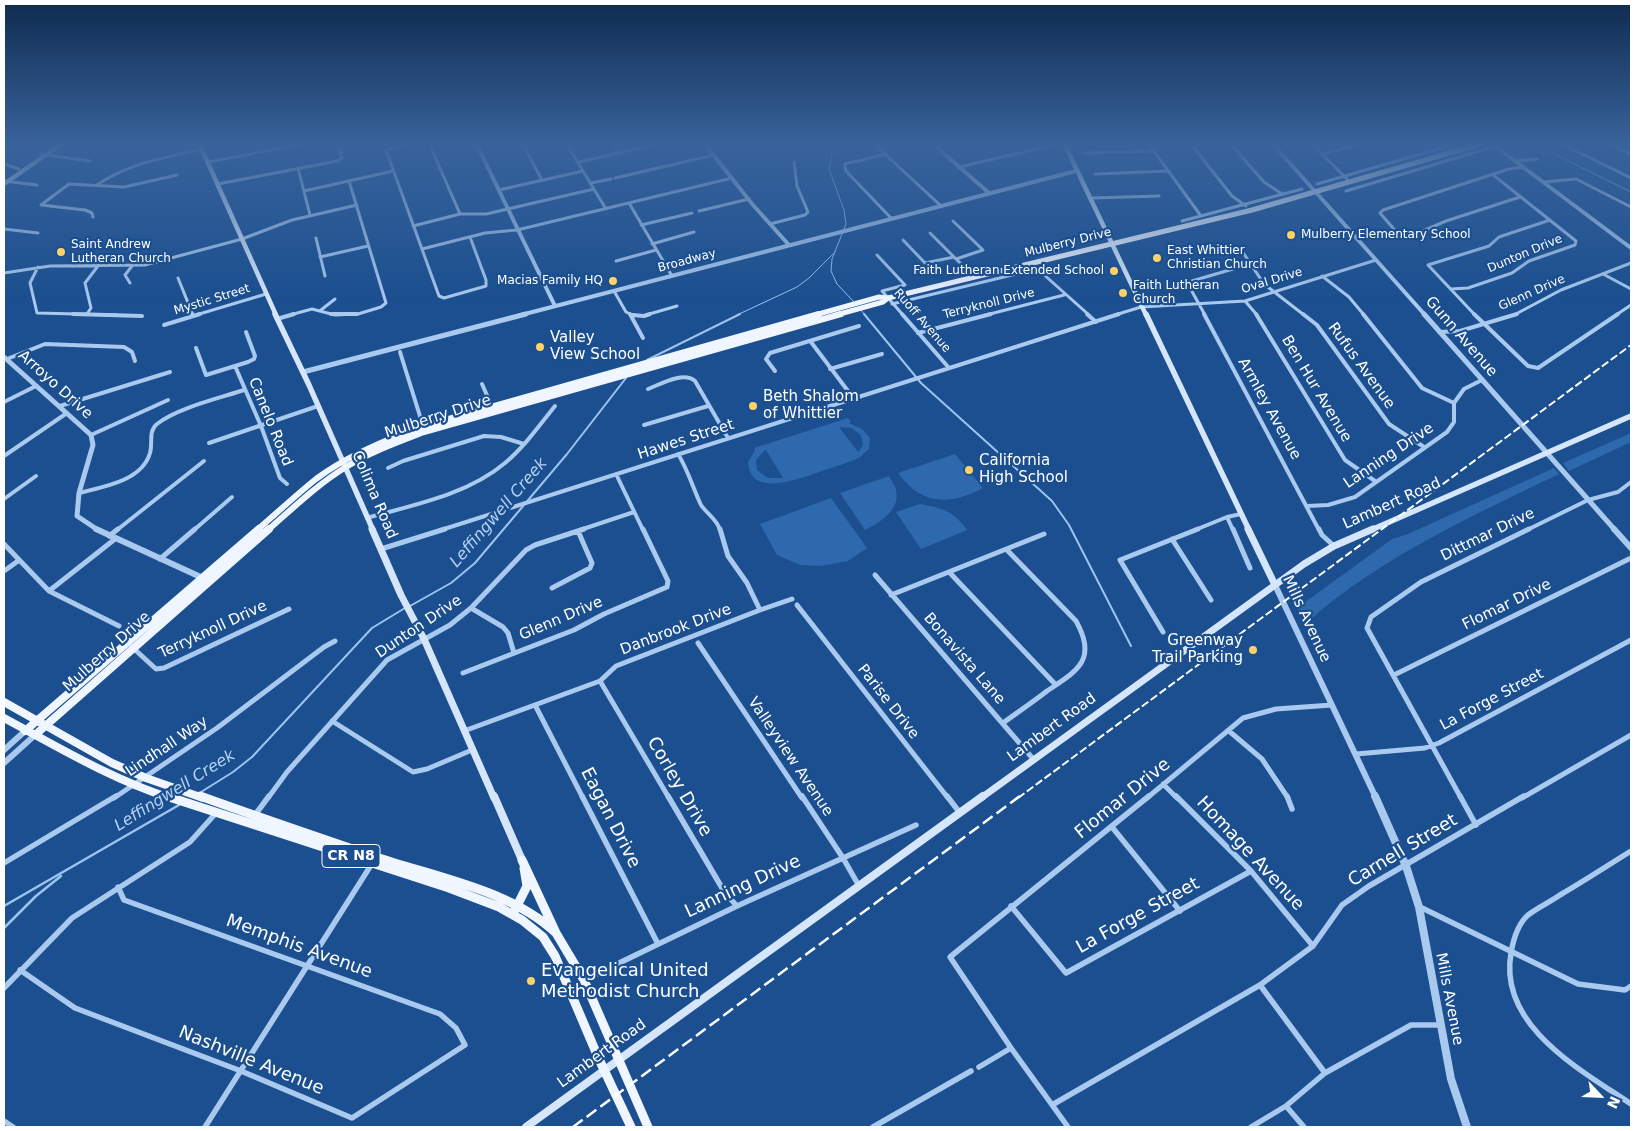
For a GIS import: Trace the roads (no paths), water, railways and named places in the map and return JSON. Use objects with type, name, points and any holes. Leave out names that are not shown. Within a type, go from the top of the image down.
[{"type":"main road","name":"Colima Road","points":[[223,196],[277,319],[345,464],[401,595],[424,639],[522,860]]},
{"type":"main road","name":"Mulberry Drive","points":[[35,735],[201,578],[304,489],[384,440],[612,376],[742,335],[857,306],[883,302],[888,298],[1187,226],[1303,196]]},
{"type":"main road","name":"Mills Avenue","points":[[1091,198],[1141,308],[1275,585]]},
{"type":"main road","name":"Mulberry Drive","points":[[652,364],[710,350],[857,306]]},
{"type":"main road","points":[[710,350],[714,345],[742,335]]},
{"type":"main road","name":"Lambert Road","points":[[526,1127],[1275,585],[1334,546],[1631,416]]},
{"type":"main road","name":"Mulberry Drive","points":[[25,731],[209,581],[345,464]]},
{"type":"main road","name":"CR N8","points":[[4,702],[112,763],[146,778],[255,815],[491,903],[513,914],[544,938],[557,962],[604,1071],[631,1127]]},
{"type":"main road","name":"CR N8","points":[[4,718],[25,731],[134,786],[216,813],[480,889],[519,904],[539,916],[556,933],[584,980],[648,1127]]},
{"type":"main road","points":[[513,914],[527,886],[522,860]]},
{"type":"main road","points":[[522,860],[556,933]]},
{"type":"street","points":[[53,196],[41,205],[85,210],[92,213],[93,216]]},
{"type":"street","points":[[305,196],[310,215]]},
{"type":"street","points":[[277,319],[306,310],[321,310],[335,315],[358,314],[381,307],[386,303],[354,196]]},
{"type":"street","points":[[402,196],[439,296],[444,298],[486,286],[486,280],[470,237]]},
{"type":"street","points":[[452,196],[460,214]]},
{"type":"street","points":[[501,196],[555,306]]},
{"type":"street","points":[[412,226],[460,214],[486,214],[565,196]]},
{"type":"street","points":[[598,196],[606,209]]},
{"type":"street","points":[[422,249],[470,237],[517,230],[659,196]]},
{"type":"street","points":[[746,196],[789,245]]},
{"type":"street","points":[[770,224],[805,215],[808,212],[801,196]]},
{"type":"street","points":[[870,196],[891,218]]},
{"type":"street","points":[[930,196],[940,205]]},
{"type":"street","name":"Broadway","points":[[303,372],[977,196]]},
{"type":"street","points":[[1091,198],[1159,196]]},
{"type":"street","points":[[1187,196],[1201,216]]},
{"type":"street","points":[[1232,196],[1252,210]]},
{"type":"street","points":[[1187,226],[1182,221],[1276,196]]},
{"type":"street","name":"Gunn Avenue","points":[[1320,196],[1546,454],[1631,548]]},
{"type":"street","points":[[1399,235],[1380,213],[1383,210],[1426,196]]},
{"type":"street","points":[[1562,196],[1631,248]]},
{"type":"street","points":[[1610,196],[1631,207]]},
{"type":"street","points":[[1357,239],[1416,234],[1446,221],[1520,197],[1550,220]]},
{"type":"street","points":[[698,211],[749,199]]},
{"type":"street","points":[[629,203],[672,276]]},
{"type":"street","points":[[4,273],[38,267],[147,265],[242,239],[310,215],[357,205]]},
{"type":"street","points":[[641,225],[692,213]]},
{"type":"street","points":[[1550,220],[1499,237],[1490,246],[1428,265],[1483,324],[1528,366],[1538,368],[1631,305]]},
{"type":"street","name":"Dunton Drive","points":[[1451,289],[1468,288],[1512,273],[1529,261],[1575,245],[1576,242],[1550,220]]},
{"type":"street","points":[[903,240],[925,264],[983,250],[953,222]]},
{"type":"street","points":[[4,229],[38,233]]},
{"type":"street","points":[[652,244],[694,232]]},
{"type":"street","points":[[930,233],[974,278]]},
{"type":"street","points":[[316,238],[325,276]]},
{"type":"street","points":[[320,257],[368,246]]},
{"type":"street","points":[[616,261],[656,250]]},
{"type":"street","name":"Rufus Avenue","points":[[1242,251],[1264,284],[1317,325],[1390,424],[1424,447]]},
{"type":"street","name":"Ruoff Avenue","points":[[877,255],[904,285],[882,291],[949,368]]},
{"type":"street","name":"Oval Drive","points":[[1141,308],[1245,301],[1376,260]]},
{"type":"street","name":"Glenn Drive","points":[[1439,332],[1460,331],[1514,315],[1561,290],[1631,263]]},
{"type":"street","points":[[1032,264],[1096,322]]},
{"type":"street","name":"Armley Avenue","points":[[1250,264],[1192,281],[1189,286],[1322,535],[1334,546]]},
{"type":"street","points":[[87,314],[91,308],[85,283],[98,266]]},
{"type":"street","points":[[130,284],[125,275],[132,266]]},
{"type":"street","points":[[38,267],[30,283],[37,313],[142,316]]},
{"type":"street","name":"Mulberry Drive","points":[[892,304],[1037,269]]},
{"type":"street","points":[[1604,274],[1631,289]]},
{"type":"street","points":[[1322,276],[1349,297],[1422,388],[1454,403],[1464,389],[1482,380]]},
{"type":"street","points":[[178,278],[193,316]]},
{"type":"street","points":[[614,291],[626,312],[632,315],[644,316],[677,306]]},
{"type":"street","name":"Mystic Street","points":[[164,325],[266,294]]},
{"type":"street","name":"Terryknoll Drive","points":[[918,333],[1064,295]]},
{"type":"street","points":[[321,310],[335,299]]},
{"type":"street","name":"Ben Hur Avenue","points":[[1245,301],[1261,320],[1345,460],[1375,481]]},
{"type":"street","name":"Hawes Street","points":[[381,549],[1141,308]]},
{"type":"street","points":[[632,315],[643,338]]},
{"type":"street","points":[[774,371],[766,359],[770,354],[859,326]]},
{"type":"street","points":[[235,366],[254,360],[255,356],[246,332]]},
{"type":"street","points":[[811,342],[854,400]]},
{"type":"street","points":[[5,358],[45,344],[124,347],[132,352],[135,361]]},
{"type":"street","name":"Canelo Road","points":[[196,348],[206,375],[235,366],[261,426],[280,478],[287,484]]},
{"type":"street","points":[[400,352],[424,429]]},
{"type":"street","points":[[830,369],[882,354]]},
{"type":"street","name":"Arroyo Drive","points":[[5,358],[92,435],[93,444],[79,493],[77,516],[112,538],[209,581]]},
{"type":"street","points":[[60,406],[170,372]]},
{"type":"street","points":[[648,389],[682,377],[690,377],[728,438]]},
{"type":"street","points":[[482,384],[493,410]]},
{"type":"street","points":[[4,402],[36,386]]},
{"type":"street","points":[[79,493],[119,482],[137,470],[150,456],[152,430],[157,424],[244,390]]},
{"type":"street","points":[[92,435],[168,400]]},
{"type":"street","name":"Lanning Drive","points":[[1307,506],[1328,505],[1355,497],[1375,481],[1447,432],[1454,422],[1454,403]]},
{"type":"street","points":[[209,443],[318,406]]},
{"type":"street","points":[[367,518],[474,484],[504,464],[524,444],[555,406]]},
{"type":"street","points":[[644,425],[708,406]]},
{"type":"street","points":[[4,456],[68,414]]},
{"type":"street","points":[[388,468],[403,461],[484,436],[500,437],[524,444]]},
{"type":"street","points":[[678,454],[702,506],[719,525],[728,556],[747,583],[760,610],[792,598]]},
{"type":"street","points":[[49,590],[204,461]]},
{"type":"street","points":[[616,474],[634,512]]},
{"type":"street","points":[[4,500],[36,476]]},
{"type":"street","name":"Dittmar Drive","points":[[1394,675],[1367,628],[1371,617],[1421,582],[1588,500],[1618,492],[1631,482]]},
{"type":"street","points":[[160,559],[232,497]]},
{"type":"street","name":"Dunton Drive","points":[[255,815],[287,772],[387,660],[450,625],[471,608],[526,550],[634,512]]},
{"type":"street","name":"Glenn Drive","points":[[463,673],[574,630],[604,614],[667,588],[668,581],[634,512]]},
{"type":"street","points":[[1163,632],[1120,560],[1227,517],[1241,514]]},
{"type":"street","points":[[1227,517],[1250,568]]},
{"type":"street","points":[[552,588],[590,568],[592,563],[578,531]]},
{"type":"street","points":[[892,595],[1044,534]]},
{"type":"street","points":[[1172,539],[1211,600]]},
{"type":"street","points":[[4,544],[18,561],[49,590],[119,626]]},
{"type":"street","points":[[1003,723],[1076,670],[1084,659],[1086,648],[1084,635],[1076,621],[1007,550]]},
{"type":"street","name":"Flomar Drive","points":[[1394,675],[1631,558]]},
{"type":"street","points":[[4,571],[18,561]]},
{"type":"street","points":[[950,573],[1056,684]]},
{"type":"street","name":"Bonavista Lane","points":[[875,575],[1034,760]]},
{"type":"street","name":"Mills Avenue","points":[[1275,585],[1356,754],[1406,866],[1419,907],[1439,1025],[1451,1079],[1467,1127]]},
{"type":"street","name":"Parise Drive","points":[[797,605],[960,813]]},
{"type":"street","name":"Terryknoll Drive","points":[[130,645],[156,669],[164,668],[289,608]]},
{"type":"street","points":[[471,608],[503,627],[508,633],[514,653]]},
{"type":"street","name":"Danbrook Drive","points":[[464,731],[600,681],[616,666],[760,610]]},
{"type":"street","name":"La Forge Street","points":[[1356,754],[1410,749],[1431,745],[1448,738],[1631,640]]},
{"type":"street","name":"Lindhall Way","points":[[4,863],[73,824],[146,778],[336,641]]},
{"type":"street","name":"Valleyview Avenue","points":[[698,643],[843,858],[859,886]]},
{"type":"street","points":[[1394,675],[1476,825]]},
{"type":"street","name":"Corley Drive","points":[[600,681],[725,892],[737,906]]},
{"type":"street","name":"Flomar Drive","points":[[1011,1048],[950,957],[1244,718],[1261,711],[1289,706],[1332,705]]},
{"type":"street","name":"Eagan Drive","points":[[535,706],[658,944]]},
{"type":"street","points":[[332,721],[412,772],[428,769],[472,750]]},
{"type":"street","name":"Mulberry Drive","points":[[4,750],[25,731]]},
{"type":"street","points":[[1228,731],[1262,759],[1288,798],[1292,809]]},
{"type":"street","name":"Mulberry Drive","points":[[4,763],[35,735]]},
{"type":"street","name":"Carnell Street","points":[[1052,1105],[1260,985],[1313,946],[1342,905],[1369,886],[1631,735]]},
{"type":"street","name":"Homage Avenue","points":[[1163,784],[1251,871],[1313,946]]},
{"type":"street","points":[[4,988],[72,918],[190,842],[223,804]]},
{"type":"street","name":"Lanning Drive","points":[[584,980],[737,906],[916,825]]},
{"type":"street","points":[[1112,827],[1180,911]]},
{"type":"street","points":[[1631,850],[1527,916],[1518,928],[1511,953],[1509,971],[1511,990],[1524,1018],[1551,1047],[1631,1104]]},
{"type":"street","points":[[205,1127],[374,860]]},
{"type":"street","name":"La Forge Street","points":[[1011,906],[1066,973],[1251,871]]},
{"type":"street","name":"Memphis Avenue","points":[[118,887],[124,900],[440,1014],[456,1028],[465,1045]]},
{"type":"street","points":[[1419,907],[1578,984],[1625,990],[1631,986]]},
{"type":"street","name":"Nashville Avenue","points":[[20,970],[75,1008],[241,1071],[352,1118],[465,1045]]},
{"type":"street","points":[[1260,985],[1325,1073]]},
{"type":"street","points":[[1251,1127],[1286,1106],[1325,1073],[1410,1025],[1439,1025]]},
{"type":"street","points":[[979,1067],[1011,1048],[1068,1127]]},
{"type":"street","points":[[873,1127],[971,1071]]},
{"type":"street","points":[[1286,1106],[1304,1127]]},
{"type":"street","points":[[4,1120],[13,1127]]},
{"type":"waterway","points":[[835,252],[846,224],[844,210],[839,196]]},
{"type":"waterway","name":"Leffingwell Creek","points":[[737,315],[797,287],[809,278],[835,252]]},
{"type":"waterway","points":[[835,252],[831,271],[837,284],[854,302]]},
{"type":"waterway","points":[[860,309],[865,315]]},
{"type":"waterway","name":"Leffingwell Creek","points":[[647,360],[740,314]]},
{"type":"waterway","points":[[864,314],[921,383],[1052,501],[1069,525],[1131,646]]},
{"type":"waterway","name":"Leffingwell Creek","points":[[410,606],[451,583],[475,563],[567,454],[626,378]]},
{"type":"waterway","name":"Leffingwell Creek","points":[[201,792],[233,772],[252,757],[372,628],[405,608]]},
{"type":"waterway","name":"Leffingwell Creek","points":[[4,906],[179,805]]},
{"type":"waterway","points":[[4,928],[36,896],[61,876]]},
{"type":"railway","points":[[1018,798],[1631,345]]},
{"type":"railway","points":[[573,1127],[1020,796]]},
{"type":"place","name":"Mulberry Elementary School","points":[[1291,235]]},
{"type":"place","name":"Saint Andrew Lutheran Church","points":[[61,252]]},
{"type":"place","name":"East Whittier Christian Church","points":[[1157,258]]},
{"type":"place","name":"Faith Lutheran Extended School","points":[[1114,271]]},
{"type":"place","name":"Macias Family HQ","points":[[613,281]]},
{"type":"place","name":"Faith Lutheran Church","points":[[1123,293]]},
{"type":"place","name":"Valley View School","points":[[540,347]]},
{"type":"place","name":"Beth Shalom of Whittier","points":[[753,406]]},
{"type":"place","name":"California High School","points":[[969,470]]},
{"type":"place","name":"Greenway Trail Parking","points":[[1253,650]]},
{"type":"place","name":"Evangelical United Methodist Church","points":[[531,981]]}]
